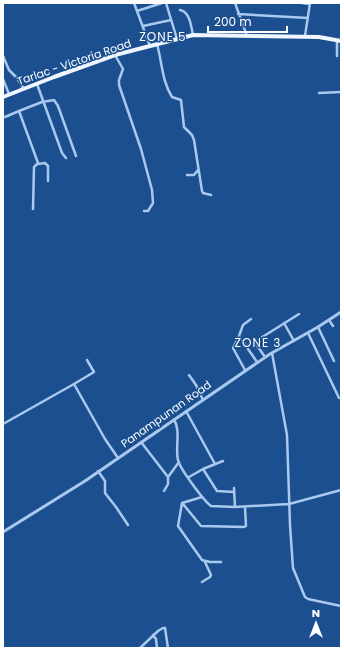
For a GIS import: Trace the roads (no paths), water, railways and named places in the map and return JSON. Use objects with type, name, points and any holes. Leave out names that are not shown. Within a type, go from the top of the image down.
[{"type":"main road","name":"Tarlac - Victoria Road","points":[[3,97],[115,55],[193,35],[304,37],[339,40]]},
{"type":"street","points":[[134,3],[150,46]]},
{"type":"street","points":[[137,11],[162,3]]},
{"type":"street","points":[[166,3],[177,39]]},
{"type":"street","points":[[235,3],[247,36]]},
{"type":"street","points":[[302,3],[310,3],[304,37]]},
{"type":"street","points":[[180,10],[186,12],[193,35]]},
{"type":"street","points":[[238,14],[308,18]]},
{"type":"street","points":[[143,26],[171,20]]},
{"type":"street","points":[[337,56],[339,40]]},
{"type":"street","points":[[157,44],[162,61],[164,80],[172,97],[181,100],[183,124],[186,130],[193,137],[202,191],[211,195]]},
{"type":"street","points":[[115,55],[123,69],[119,80],[119,85],[142,149],[152,190],[153,203],[148,211],[144,211]]},
{"type":"street","points":[[3,56],[8,70],[17,78],[24,88]]},
{"type":"street","points":[[3,78],[9,94]]},
{"type":"street","points":[[37,84],[42,102],[62,153],[66,158]]},
{"type":"street","points":[[319,93],[341,92]]},
{"type":"street","points":[[5,117],[53,99],[56,101],[76,156]]},
{"type":"street","points":[[19,111],[38,164]]},
{"type":"street","points":[[33,209],[34,167],[38,164],[45,163],[48,166],[48,181]]},
{"type":"street","points":[[187,175],[194,175],[198,169]]},
{"type":"street","name":"Panampunan Road","points":[[3,532],[142,442],[272,352],[308,333],[341,312]]},
{"type":"street","points":[[265,357],[256,344],[256,341],[299,314]]},
{"type":"street","points":[[246,370],[234,350],[234,346],[243,325],[251,319]]},
{"type":"street","points":[[329,320],[333,326]]},
{"type":"street","points":[[284,323],[294,341]]},
{"type":"street","points":[[318,327],[334,361]]},
{"type":"street","points":[[308,333],[338,398]]},
{"type":"street","points":[[239,336],[257,362]]},
{"type":"street","points":[[272,352],[287,435],[293,568],[306,597],[313,601],[341,606]]},
{"type":"street","points":[[3,424],[94,372],[87,360]]},
{"type":"street","points":[[189,375],[196,385],[203,400]]},
{"type":"street","points":[[74,384],[118,458]]},
{"type":"street","points":[[186,411],[215,464]]},
{"type":"street","points":[[174,420],[177,427],[178,462],[202,498],[211,506],[245,507],[289,504],[341,490]]},
{"type":"street","points":[[142,442],[168,477]]},
{"type":"street","points":[[189,477],[203,469],[223,461]]},
{"type":"street","points":[[164,491],[168,484],[168,477],[178,462]]},
{"type":"street","points":[[203,469],[217,491],[234,492]]},
{"type":"street","points":[[98,471],[105,481],[105,493],[128,525]]},
{"type":"street","points":[[234,488],[235,507]]},
{"type":"street","points":[[182,503],[202,498]]},
{"type":"street","points":[[182,503],[199,525],[203,527],[244,527],[246,526],[245,507]]},
{"type":"street","points":[[182,503],[178,523],[179,528],[199,557],[205,561],[221,562]]},
{"type":"street","points":[[202,582],[211,575],[205,561]]},
{"type":"street","points":[[140,648],[153,635],[165,628],[168,648]]},
{"type":"street","points":[[153,635],[156,639],[156,648]]},
{"type":"district","name":"ZONE 5","points":[[163,36]]},
{"type":"district","name":"ZONE 3","points":[[258,342]]}]
